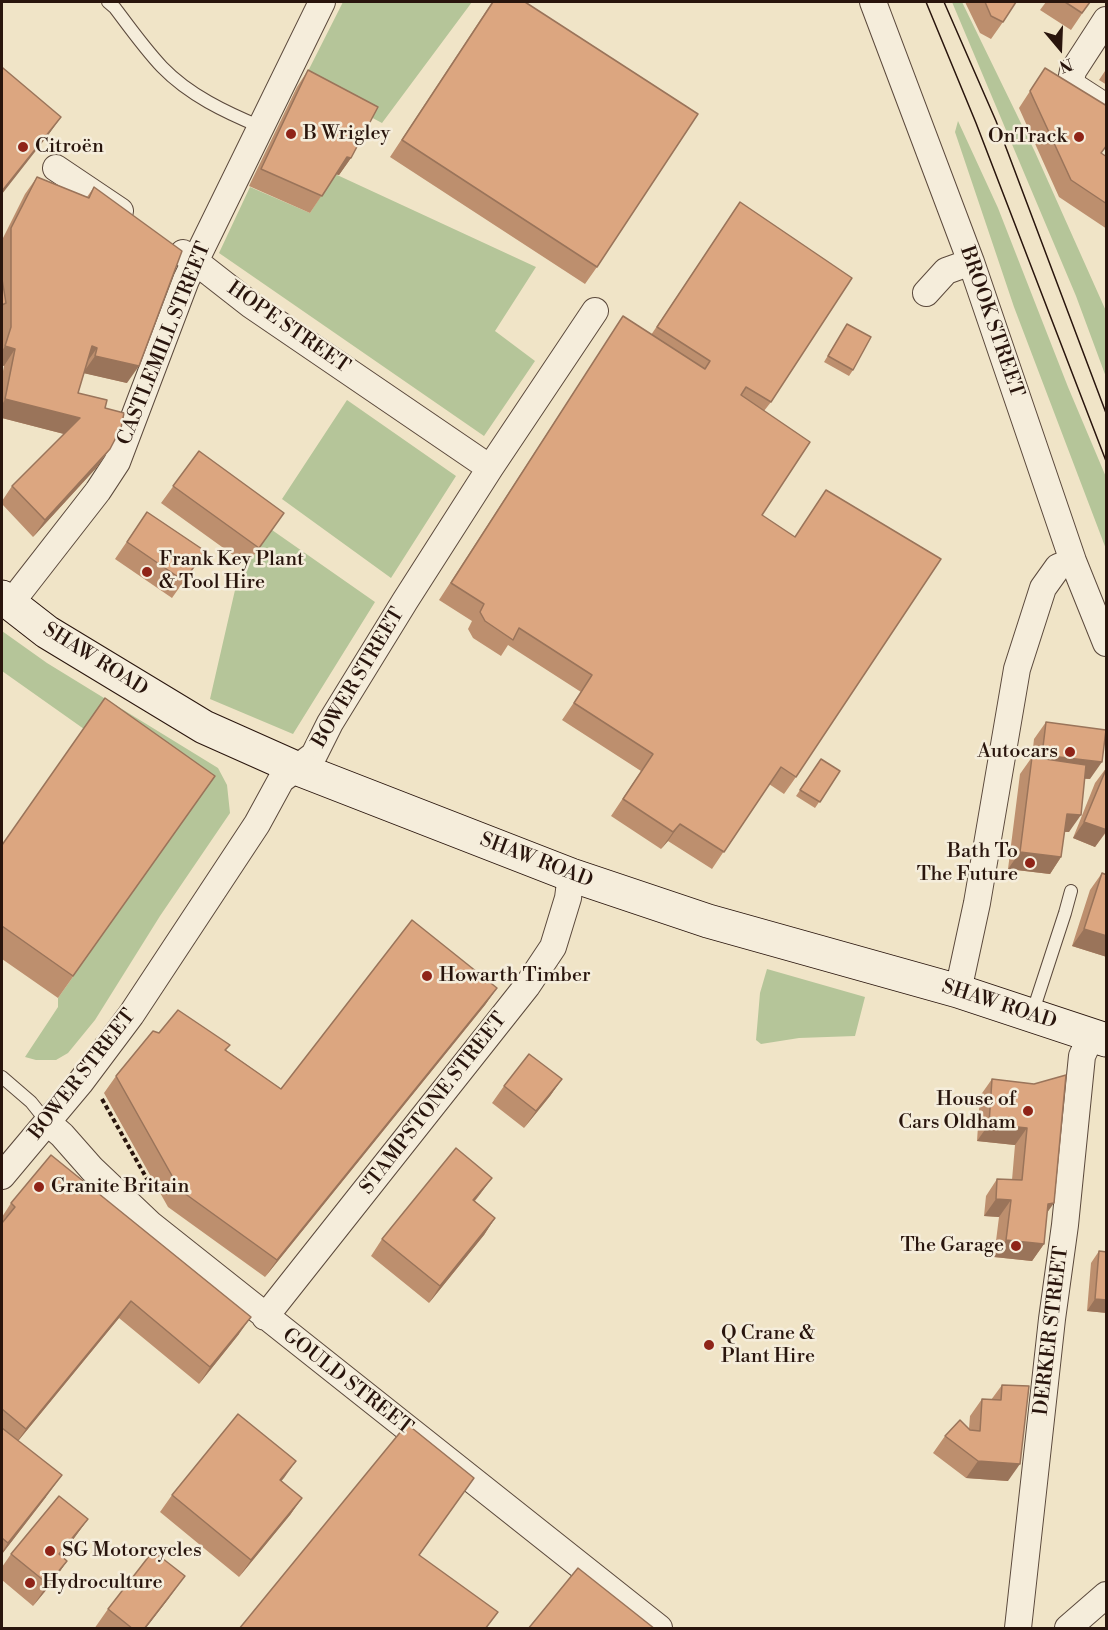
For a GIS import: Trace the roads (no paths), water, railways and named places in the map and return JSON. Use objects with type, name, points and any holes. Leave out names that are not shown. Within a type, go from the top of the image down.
[{"type":"main road","name":"SHAW ROAD","points":[[6,601],[47,632],[204,727],[296,768],[572,875],[708,921],[958,991],[1099,1037]]},
{"type":"street","name":"CASTLEMILL STREET","points":[[6,601],[92,499],[117,462],[186,280],[322,2]]},
{"type":"street","name":"BROOK STREET","points":[[873,2],[970,262],[1073,561],[1107,643]]},
{"type":"street","points":[[1107,20],[1073,71],[1071,81],[1075,87],[1107,107]]},
{"type":"street","name":"HOPE STREET","points":[[56,168],[196,262],[251,305],[490,468]]},
{"type":"street","points":[[926,293],[946,271],[970,262]]},
{"type":"street","name":"BOWER STREET","points":[[2,1176],[48,1122],[131,1015],[257,824],[281,780],[314,754],[330,723],[405,601],[595,311]]},
{"type":"street","points":[[958,991],[977,903],[1017,669],[1043,588],[1058,567],[1073,561]]},
{"type":"street","name":"STAMPSTONE STREET","points":[[265,1317],[527,986],[553,947],[568,898],[572,875]]},
{"type":"street","name":"DERKER STREET","points":[[1018,1629],[1052,1319],[1065,1225],[1082,1056],[1099,1037]]},
{"type":"street","name":"GOULD STREET","points":[[48,1122],[150,1224],[659,1629]]},
{"type":"street","points":[[1068,1629],[1107,1595]]},
{"type":"lane","points":[[108,2],[163,68],[195,95],[231,116],[261,127]]},
{"type":"lane","points":[[1032,1016],[1071,891]]},
{"type":"lane","points":[[2,1077],[31,1102],[48,1122]]},
{"type":"tram line","points":[[926,2],[976,123],[1106,461]]},
{"type":"tram line","points":[[944,2],[996,121],[1106,413]]},
{"type":"place","name":"B Wrigley","points":[[291,134]]},
{"type":"place","name":"OnTrack","points":[[1079,137]]},
{"type":"place","name":"Citroën","points":[[23,147]]},
{"type":"place","name":"Frank Key Plant & Tool Hire","points":[[147,572]]},
{"type":"place","name":"Autocars","points":[[1070,752]]},
{"type":"place","name":"Bath To The Future","points":[[1030,863]]},
{"type":"place","name":"Howarth Timber","points":[[427,976]]},
{"type":"place","name":"House of Cars Oldham","points":[[1028,1111]]},
{"type":"place","name":"Granite Britain","points":[[39,1187]]},
{"type":"place","name":"The Garage","points":[[1016,1246]]},
{"type":"place","name":"Q Crane & Plant Hire","points":[[709,1345]]},
{"type":"place","name":"SG Motorcycles","points":[[50,1551]]},
{"type":"place","name":"Hydroculture","points":[[30,1583]]}]
